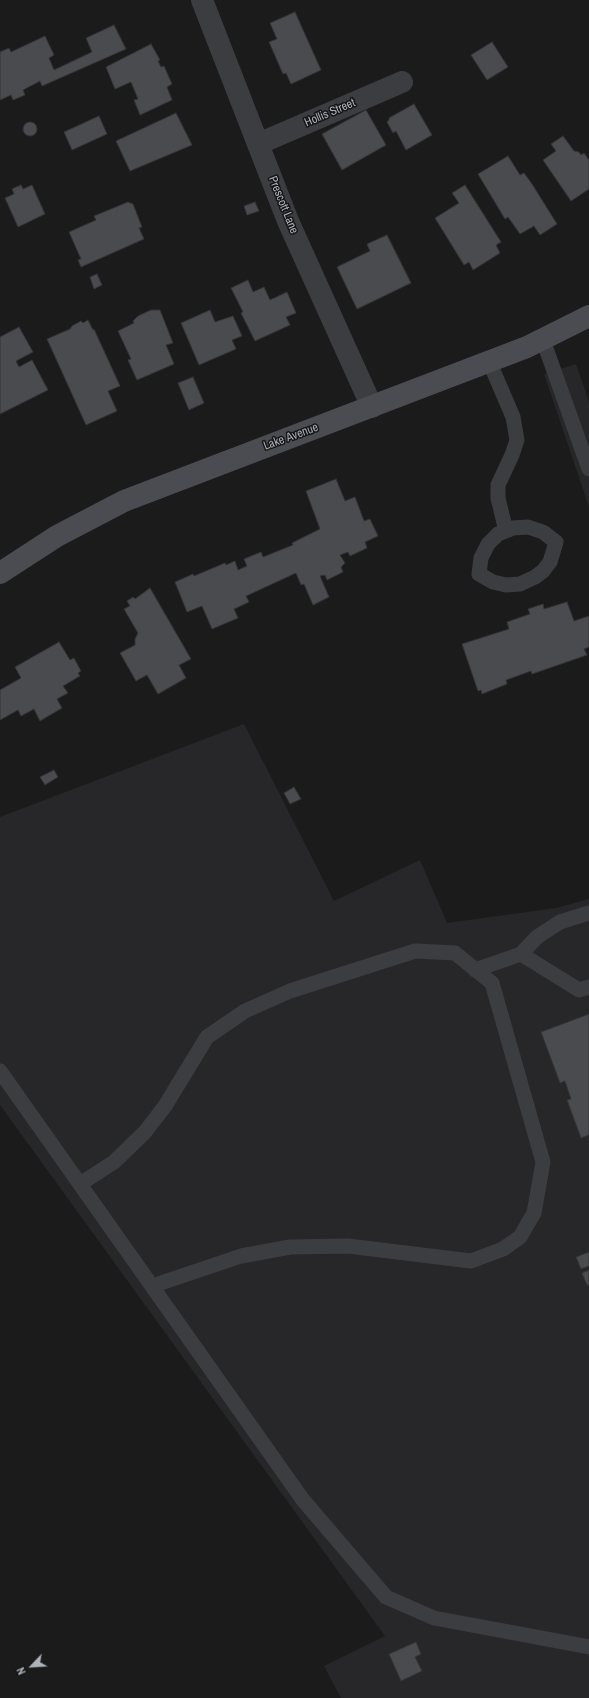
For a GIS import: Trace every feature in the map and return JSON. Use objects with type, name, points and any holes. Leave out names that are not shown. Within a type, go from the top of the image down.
[{"type":"main road","name":"Lake Avenue","points":[[0,573],[57,536],[124,501],[214,465],[372,407],[543,340],[589,316]]},
{"type":"street","name":"Prescott Lane","points":[[202,0],[288,221],[372,407]]},
{"type":"street","name":"Hollis Street","points":[[258,144],[402,82]]},
{"type":"lane","points":[[543,340],[589,469]]},
{"type":"lane","points":[[490,361],[513,417],[517,440],[512,455],[498,485],[498,498],[506,531]]},
{"type":"lane","points":[[528,527],[542,532],[556,542],[550,562],[543,571],[535,577],[520,584],[498,584],[479,574],[481,558],[488,544],[498,534],[506,531],[513,528],[528,527]]},
{"type":"lane","points":[[475,970],[521,954],[536,938],[560,922],[589,913]]},
{"type":"lane","points":[[80,1184],[114,1162],[145,1132],[165,1106],[207,1037],[245,1011],[290,991],[415,951],[455,953],[492,983],[543,1162],[534,1213],[520,1237],[503,1249],[471,1261],[348,1246],[290,1247],[241,1256],[152,1286]]},
{"type":"lane","points":[[521,954],[579,990],[589,987]]},
{"type":"lane","points":[[0,1071],[303,1500],[386,1597],[434,1618],[589,1647]]},
{"type":"shaded area","points":[[576,364],[589,402],[589,507],[544,374]]},
{"type":"shaded area","points":[[244,724],[334,901],[420,860],[447,923],[556,908],[589,899],[589,1698],[341,1698],[324,1666],[385,1636],[0,1105],[0,817]]},
{"type":"building","points":[[295,12],[321,70],[291,84],[286,73],[283,74],[269,42],[277,39],[270,23]]},
{"type":"building","points":[[114,25],[126,49],[42,86],[40,81],[23,90],[25,95],[13,100],[11,95],[0,100],[0,52],[9,48],[11,52],[45,36],[54,55],[49,58],[54,70],[92,52],[86,38]]},
{"type":"building","points":[[492,42],[508,67],[487,80],[471,55]]},
{"type":"building","points":[[151,44],[160,60],[158,61],[161,67],[164,66],[172,84],[167,87],[172,100],[140,115],[134,100],[138,99],[131,82],[115,89],[106,67]]},
{"type":"building","points":[[414,104],[432,135],[406,150],[396,131],[393,133],[387,122],[389,118]]},
{"type":"building","points":[[366,110],[386,145],[342,170],[322,134]]},
{"type":"building","points":[[176,113],[192,145],[130,171],[116,141]]},
{"type":"building","points":[[99,116],[107,134],[72,150],[64,132]]},
{"type":"building","points":[[30,122],[35,124],[37,129],[35,134],[30,136],[25,134],[23,129],[25,124]]},
{"type":"building","points":[[563,136],[574,151],[579,152],[581,155],[584,153],[589,160],[589,189],[571,201],[543,160],[556,151],[551,144]]},
{"type":"building","points":[[508,156],[520,175],[524,173],[532,184],[557,224],[540,235],[534,226],[520,234],[508,217],[505,219],[478,174]]},
{"type":"building","points":[[21,185],[23,189],[32,185],[45,214],[18,227],[5,198],[14,194],[12,189]]},
{"type":"building","points":[[465,185],[501,242],[496,245],[500,253],[473,270],[469,262],[464,265],[435,218],[459,203],[452,193]]},
{"type":"building","points":[[128,202],[133,204],[142,227],[139,228],[144,239],[81,267],[78,260],[81,259],[69,232],[96,220],[94,216]]},
{"type":"building","points":[[255,202],[259,211],[247,215],[244,206]]},
{"type":"building","points":[[387,235],[411,283],[357,309],[337,267],[370,251],[367,244]]},
{"type":"building","points":[[97,274],[102,285],[94,289],[90,277]]},
{"type":"building","points":[[248,280],[253,292],[264,287],[270,300],[287,292],[296,313],[286,317],[290,325],[255,341],[241,313],[243,312],[231,288]]},
{"type":"building","points":[[151,310],[160,310],[173,343],[166,345],[174,364],[137,380],[128,360],[131,359],[118,331],[134,323],[133,321],[138,316]]},
{"type":"building","points":[[210,310],[215,322],[233,316],[242,336],[232,340],[236,349],[199,365],[181,323]]},
{"type":"building","points":[[88,320],[93,330],[94,329],[120,386],[108,391],[117,411],[86,425],[47,339],[70,329],[72,326],[81,321],[83,323]]},
{"type":"building","points":[[19,327],[33,352],[16,361],[19,367],[32,360],[48,390],[0,414],[0,337]]},
{"type":"building","points":[[193,377],[204,403],[189,410],[178,383]]},
{"type":"building","points":[[336,479],[345,501],[355,497],[364,521],[370,519],[378,536],[365,542],[367,548],[350,556],[348,552],[340,555],[345,563],[341,567],[343,572],[327,580],[325,575],[320,576],[329,597],[313,605],[304,584],[301,585],[296,573],[246,596],[249,602],[234,609],[238,618],[212,629],[202,606],[187,612],[175,582],[193,574],[194,576],[225,563],[226,565],[235,561],[238,570],[247,566],[244,559],[261,552],[263,557],[293,545],[292,543],[320,529],[306,491]]},
{"type":"building","points":[[150,588],[191,659],[179,665],[186,678],[158,694],[147,675],[136,681],[120,653],[135,645],[135,639],[138,633],[124,609],[130,606],[127,601],[133,597],[135,599]]},
{"type":"building","points":[[567,602],[574,621],[589,616],[589,647],[584,649],[587,655],[532,674],[531,671],[506,680],[507,684],[482,694],[481,690],[478,691],[462,644],[509,629],[507,622],[530,614],[528,609],[543,604],[544,609]]},
{"type":"building","points":[[59,642],[70,660],[74,658],[81,671],[78,673],[80,676],[63,686],[68,693],[57,699],[62,708],[40,721],[34,709],[21,716],[18,710],[0,720],[0,690],[21,678],[15,667]]},
{"type":"building","points":[[54,770],[58,777],[45,785],[40,777]]},
{"type":"building","points":[[294,787],[301,799],[290,804],[284,793]]},
{"type":"building","points":[[589,1014],[589,1135],[581,1138],[567,1100],[571,1099],[565,1081],[560,1083],[541,1032]]},
{"type":"building","points":[[589,1252],[589,1266],[581,1269],[576,1257]]},
{"type":"building","points":[[589,1270],[589,1285],[587,1285],[582,1273]]},
{"type":"building","points":[[416,1642],[421,1654],[415,1657],[422,1671],[401,1681],[389,1654]]}]
